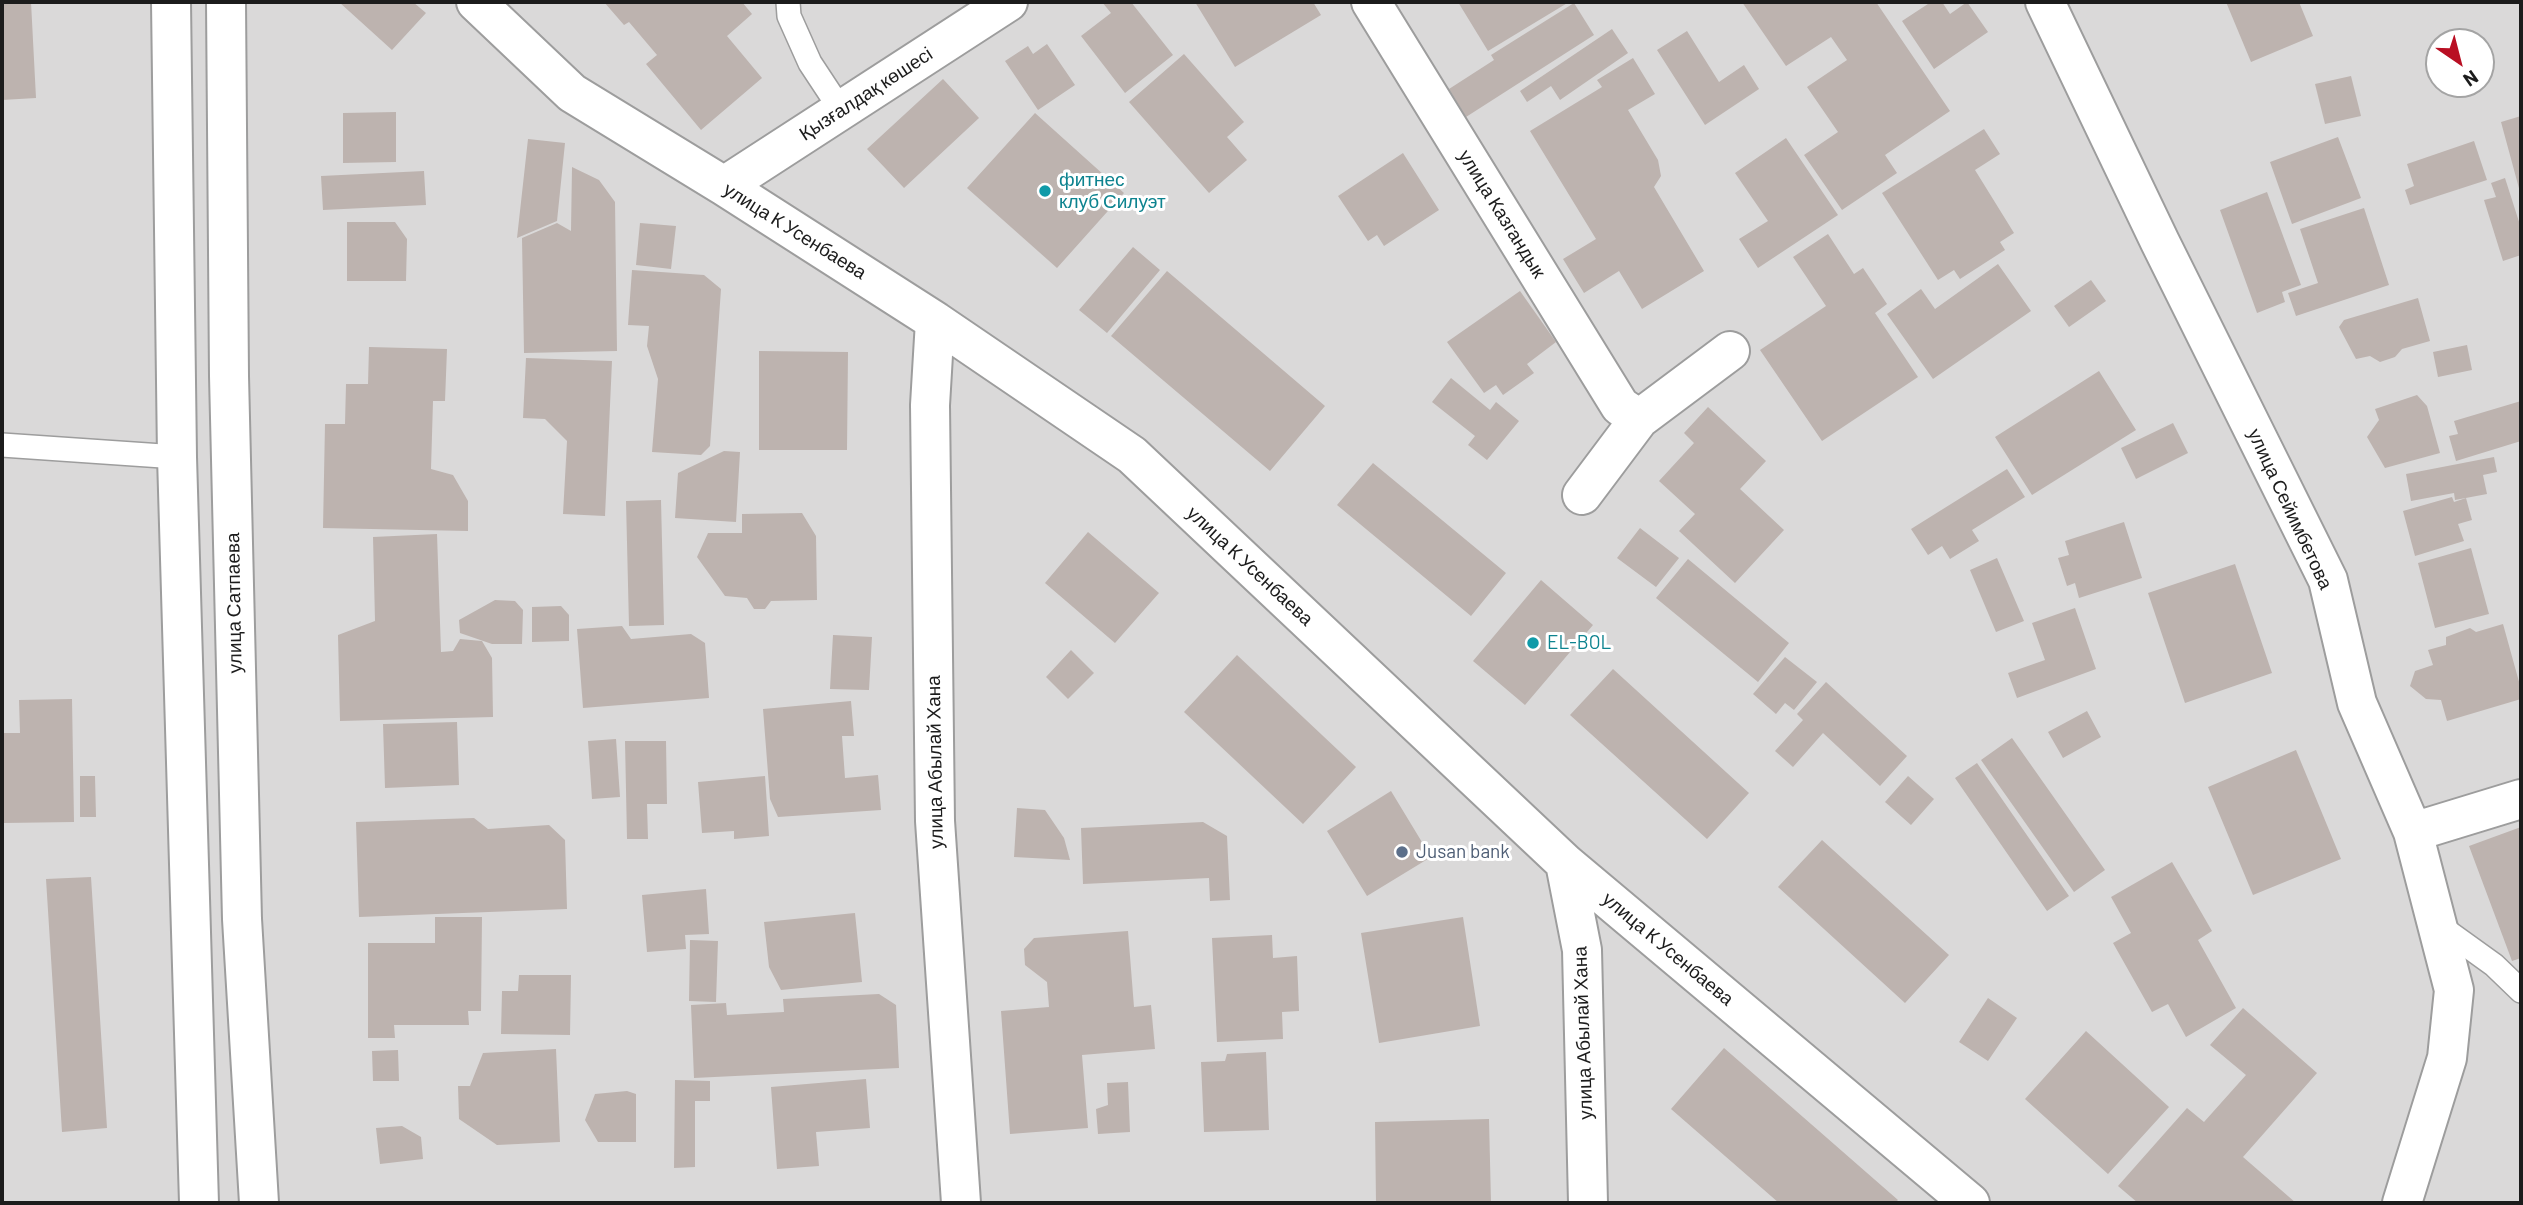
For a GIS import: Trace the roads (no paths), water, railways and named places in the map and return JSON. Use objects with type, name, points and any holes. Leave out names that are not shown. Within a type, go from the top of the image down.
[{"type":"street","points":[[171,2],[177,457],[199,1203]]},
{"type":"street","name":"улица Сатпаева","points":[[226,2],[229,376],[242,919],[259,1203]]},
{"type":"street","name":"улица К Усенбаева","points":[[476,2],[572,93],[935,321],[1132,455],[1565,863],[1970,1203]]},
{"type":"street","name":"Қызғалдақ көшесі","points":[[724,186],[1008,2]]},
{"type":"street","name":"улица Казгандык","points":[[1371,2],[1620,406],[1639,419]]},
{"type":"street","name":"улица Сейимбетова","points":[[2045,2],[2160,242],[2328,580],[2357,703],[2413,832],[2454,989],[2447,1059],[2402,1203]]},
{"type":"street","name":"улица Абылай Хана","points":[[935,321],[930,405],[935,821],[961,1203]]},
{"type":"street","points":[[1582,495],[1639,419],[1730,351]]},
{"type":"street","points":[[2413,832],[2521,799]]},
{"type":"street","name":"улица Абылай Хана","points":[[1565,863],[1581,950],[1588,1203]]},
{"type":"lane","points":[[788,2],[789,16],[810,63],[841,110]]},
{"type":"lane","points":[[2,445],[177,457]]},
{"type":"lane","points":[[2437,924],[2494,965],[2521,991]]},
{"type":"place","name":"фитнес клуб Силуэт","points":[[1045,191]]},
{"type":"place","name":"EL-BOL","points":[[1533,643]]},
{"type":"place","name":"Jusan bank","points":[[1402,852]]}]
